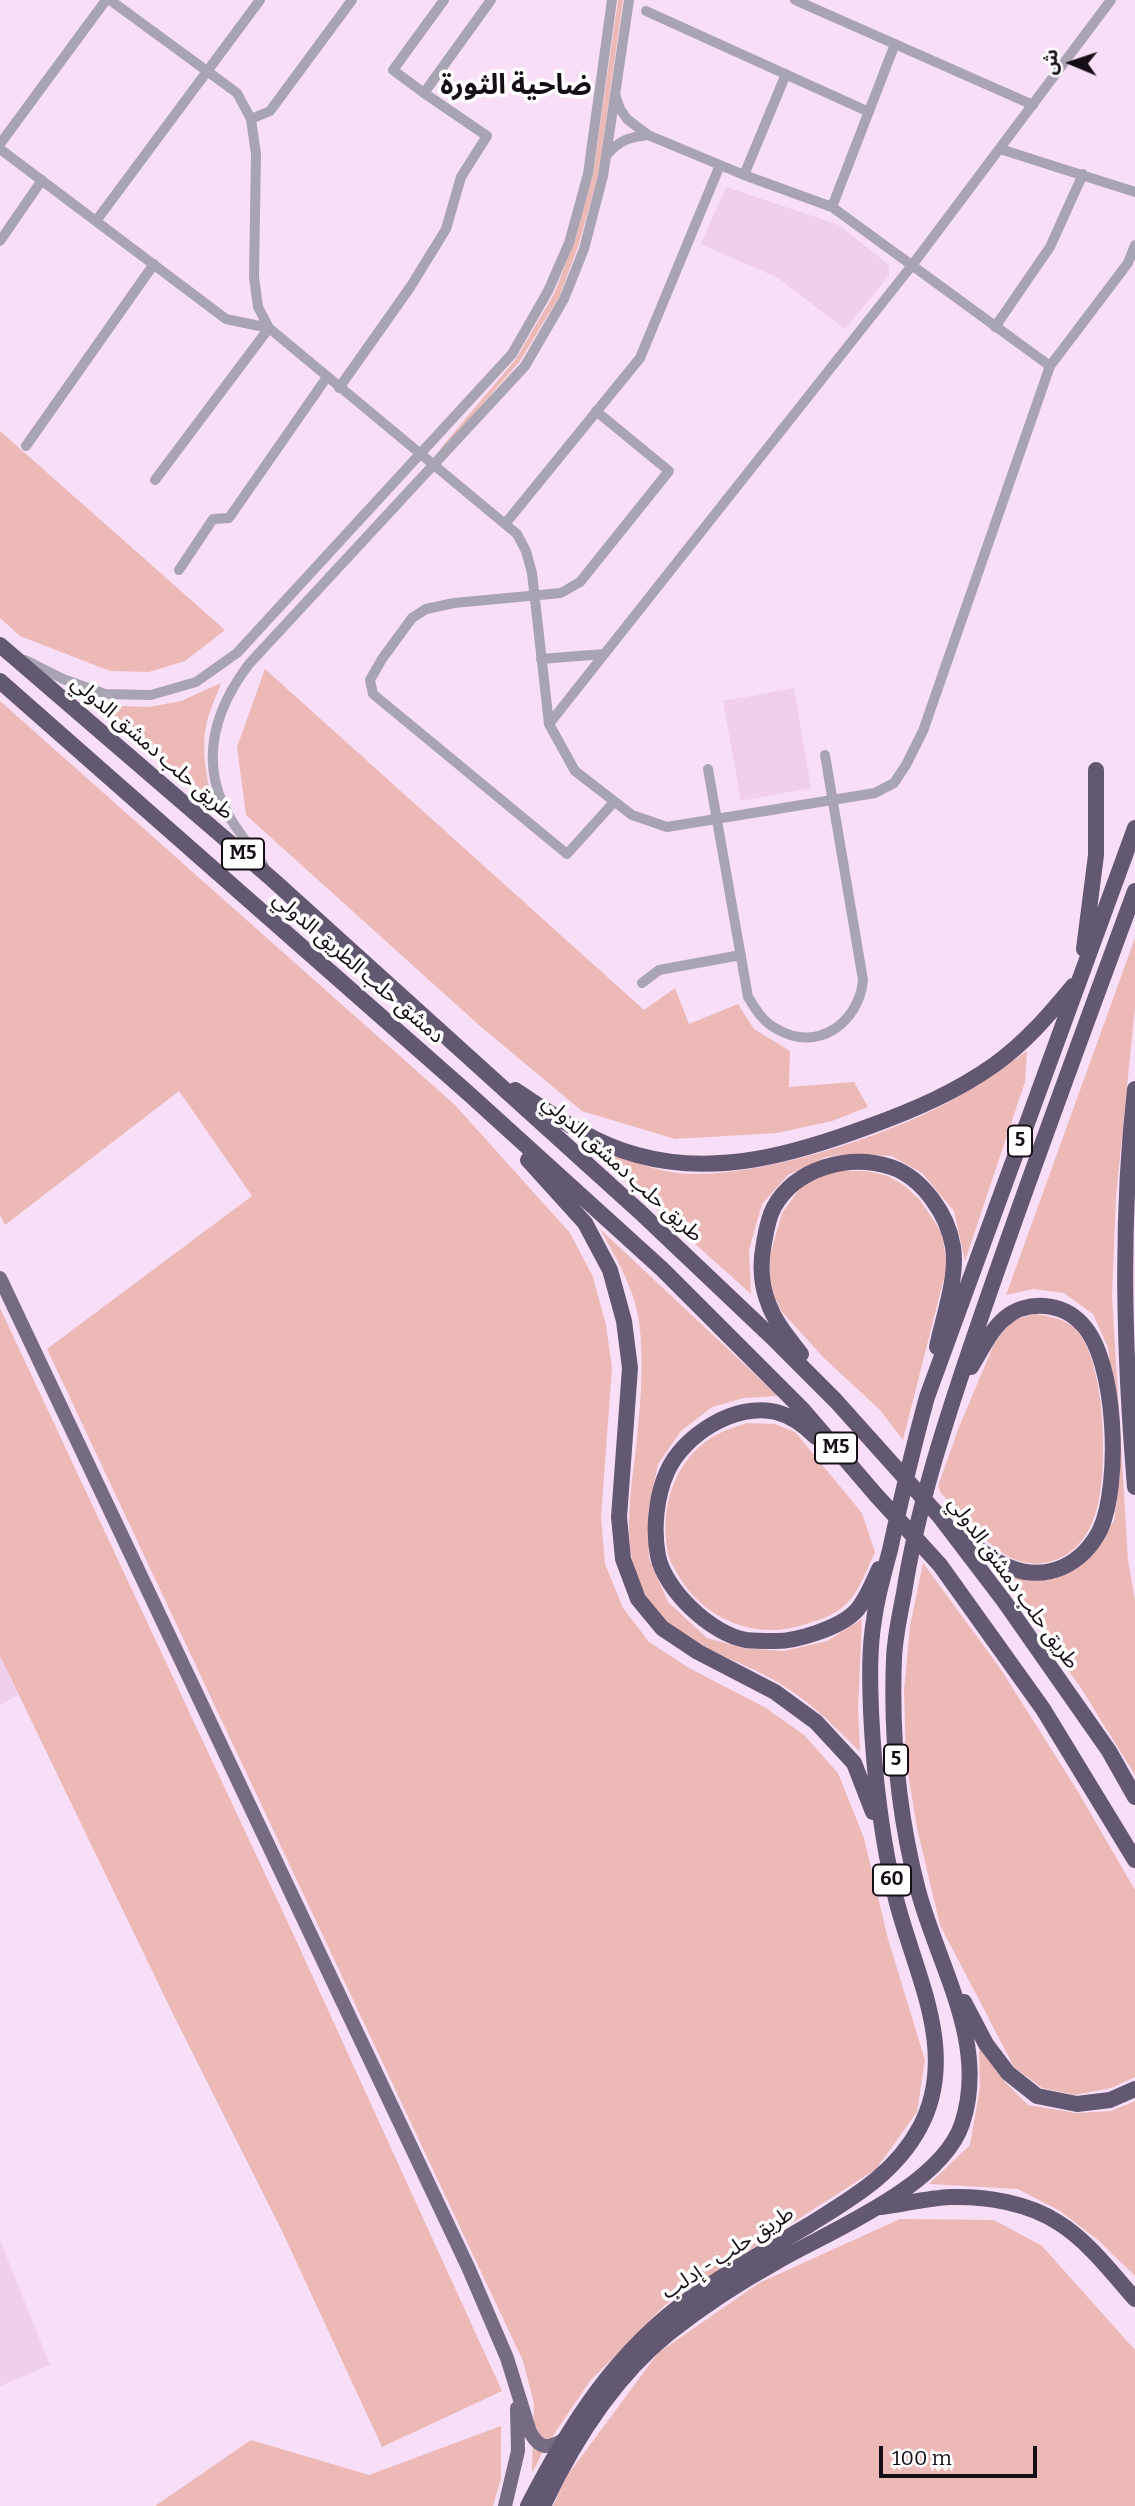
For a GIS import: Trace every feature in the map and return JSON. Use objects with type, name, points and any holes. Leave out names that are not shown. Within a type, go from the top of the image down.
[{"type":"highway","name":"طريق حلب دمشق الدولي","points":[[4,648],[273,880],[679,1249],[836,1401],[940,1517],[1004,1601],[1108,1751],[1135,1797]]},
{"type":"highway","name":"دمشق حلب الطريق الدولي","points":[[0,681],[468,1093]]},
{"type":"highway","points":[[480,1068],[568,1124],[600,1141],[636,1155],[703,1165],[775,1157],[832,1140],[940,1098],[995,1064],[1017,1046],[1042,1023],[1080,978],[1096,855],[1096,770]]},
{"type":"highway","name":"5","points":[[890,1548],[927,1397],[1135,828]]},
{"type":"highway","name":"5","points":[[938,1954],[918,1890],[901,1812],[893,1731],[894,1652],[909,1562],[950,1410],[1004,1250],[1135,891]]},
{"type":"highway","points":[[1135,1091],[1125,1201],[1125,1296],[1129,1413],[1135,1487]]},
{"type":"highway","name":"M5","points":[[468,1093],[671,1279],[803,1410],[940,1565],[1051,1721],[1135,1860]]},
{"type":"highway","points":[[468,1093],[585,1223],[610,1270],[624,1321],[630,1368],[619,1517],[623,1559],[639,1599],[662,1628],[698,1653],[775,1692],[816,1722],[854,1763],[881,1831]]},
{"type":"highway","points":[[836,1401],[776,1320],[764,1290],[762,1252],[774,1208],[794,1183],[818,1169],[862,1163],[891,1167],[922,1188],[939,1209],[950,1232],[954,1267],[927,1397]]},
{"type":"highway","points":[[940,1517],[993,1561],[1010,1569],[1042,1573],[1053,1571],[1080,1556],[1092,1544],[1107,1509],[1113,1472],[1111,1423],[1098,1351],[1083,1325],[1061,1310],[1031,1306],[1005,1318],[991,1333],[970,1368],[950,1410]]},
{"type":"highway","points":[[876,1494],[804,1425],[775,1412],[746,1412],[718,1421],[689,1441],[667,1471],[656,1511],[658,1557],[678,1596],[713,1627],[744,1640],[783,1642],[826,1629],[855,1612],[890,1548]]},
{"type":"highway","name":"60","points":[[881,1831],[870,1686],[873,1621],[890,1548]]},
{"type":"highway","name":"طريق حلب - إدلب","points":[[528,2506],[565,2439],[599,2386],[630,2350],[691,2298],[869,2188],[900,2156],[921,2126],[933,2093],[936,2053],[930,2008],[896,1902],[881,1831]]},
{"type":"highway","points":[[938,1954],[986,2044],[1008,2073],[1037,2096],[1077,2104],[1110,2100],[1135,2089]]},
{"type":"highway","points":[[543,2506],[582,2432],[619,2382],[665,2337],[722,2293],[876,2208],[911,2185],[943,2158],[961,2128],[970,2091],[969,2047],[961,2015],[938,1954]]},
{"type":"highway","points":[[876,2208],[950,2197],[991,2199],[1023,2207],[1059,2222],[1086,2245],[1135,2299]]},
{"type":"main road","points":[[0,1278],[468,2267],[507,2358],[530,2432],[542,2447],[550,2448],[565,2439]]},
{"type":"main road","points":[[505,2506],[518,2451],[515,2389]]},
{"type":"street","points":[[269,328],[226,319],[0,147],[108,0],[237,93],[251,119],[256,153],[254,277],[258,307],[269,328],[517,534],[526,551],[532,573],[549,724],[575,771],[632,815],[667,827],[875,793],[894,783],[918,742],[1050,366],[1128,263],[1135,245]]},
{"type":"street","points":[[96,221],[260,0]]},
{"type":"street","points":[[251,119],[270,111],[352,0]]},
{"type":"street","points":[[340,388],[411,286],[446,229],[461,177],[487,136],[393,70],[443,0]]},
{"type":"street","points":[[424,93],[491,0]]},
{"type":"street","points":[[4,648],[105,694],[152,695],[196,682],[237,653],[512,354],[553,279],[569,243],[588,174],[612,0]]},
{"type":"street","points":[[273,880],[222,803],[212,769],[214,733],[226,698],[242,673],[525,366],[564,299],[584,249],[606,157],[629,0]]},
{"type":"street","points":[[795,0],[1033,104]]},
{"type":"street","points":[[549,724],[914,264],[1109,3],[1095,0]]},
{"type":"street","points":[[646,11],[869,112]]},
{"type":"street","points":[[832,206],[895,44]]},
{"type":"street","points":[[744,175],[786,74]]},
{"type":"street","points":[[615,93],[620,109],[627,119],[648,135],[744,175],[832,206],[1050,366]]},
{"type":"street","points":[[606,157],[615,145],[625,139],[648,135]]},
{"type":"street","points":[[1000,149],[1135,192]]},
{"type":"street","points":[[505,524],[640,358],[720,165]]},
{"type":"street","points":[[995,327],[1050,247],[1083,174]]},
{"type":"street","points":[[0,241],[42,180]]},
{"type":"street","points":[[26,446],[154,264]]},
{"type":"street","points":[[155,480],[269,328]]},
{"type":"street","points":[[179,570],[213,519],[229,518],[327,377]]},
{"type":"street","points":[[596,411],[669,471],[580,582],[561,593],[454,603],[426,609],[412,618],[370,680],[373,694],[567,854],[614,802]]},
{"type":"street","points":[[541,659],[604,654]]},
{"type":"street","points":[[226,659],[242,673]]},
{"type":"street","points":[[708,769],[748,997],[760,1015],[778,1030],[814,1038],[834,1030],[850,1017],[862,986],[863,970],[825,755]]},
{"type":"street","points":[[642,983],[659,970],[741,955]]},
{"type":"shaded area","points":[[618,0],[623,0],[598,176],[578,247],[559,297],[520,361],[442,451],[440,449],[516,359],[554,294],[573,245],[593,175]]},
{"type":"shaded area","points":[[726,187],[839,225],[889,265],[889,276],[845,329],[778,278],[701,244]]},
{"type":"shaded area","points":[[0,431],[225,630],[185,661],[149,672],[110,671],[20,636],[0,618]]},
{"type":"shaded area","points":[[265,669],[644,1010],[675,988],[689,1024],[738,1004],[754,1029],[790,1051],[789,1087],[854,1082],[868,1107],[832,1121],[777,1133],[675,1139],[582,1111],[480,1026],[246,815],[237,747]]},
{"type":"shaded area","points":[[221,683],[207,720],[204,747],[208,780],[216,810],[93,705],[149,707],[181,701]]},
{"type":"shaded area","points":[[794,688],[811,788],[741,801],[723,701]]},
{"type":"shaded area","points":[[0,701],[455,1105],[570,1233],[593,1277],[606,1325],[612,1368],[601,1517],[605,1564],[623,1608],[649,1642],[689,1668],[766,1708],[804,1735],[838,1773],[864,1838],[888,1939],[925,2060],[917,2112],[876,2169],[665,2305],[590,2381],[546,2446],[532,2473],[534,2404],[523,2361],[47,1349],[252,1196],[179,1091],[5,1225],[0,1215]]},
{"type":"shaded area","points":[[1135,938],[1135,1007],[1116,1197],[1112,1295],[1128,1560],[1135,1601],[1135,1775],[1081,1688],[999,1574],[1028,1579],[1087,1559],[1114,1521],[1120,1475],[1118,1419],[1108,1348],[1093,1314],[1064,1293],[1033,1289],[1006,1295]]},
{"type":"shaded area","points":[[1027,1051],[1025,1082],[965,1261],[954,1211],[922,1173],[892,1156],[850,1154],[826,1157],[788,1175],[762,1204],[749,1250],[751,1294],[576,1137],[631,1161],[665,1171],[696,1174],[732,1172],[772,1165],[855,1142],[928,1112],[974,1087]]},
{"type":"shaded area","points":[[827,1171],[867,1171],[888,1176],[905,1186],[920,1200],[942,1233],[947,1266],[903,1440],[880,1410],[824,1358],[782,1312],[774,1296],[769,1259],[782,1213],[805,1182]]},
{"type":"shaded area","points":[[600,1229],[778,1396],[744,1398],[712,1407],[681,1431],[658,1464],[648,1512],[649,1558],[668,1602],[707,1638],[743,1648],[784,1651],[827,1641],[862,1619],[858,1709],[860,1752],[795,1693],[693,1641],[676,1629],[661,1616],[638,1581],[632,1561],[629,1520],[641,1394],[639,1321],[629,1285]]},
{"type":"shaded area","points":[[0,1308],[296,1940],[502,2391],[382,2447],[282,2231],[173,2014],[0,1656]]},
{"type":"shaded area","points":[[1036,1314],[1059,1319],[1070,1325],[1079,1333],[1088,1349],[1100,1397],[1103,1453],[1098,1503],[1087,1532],[1072,1551],[1062,1557],[1041,1563],[1029,1563],[1006,1555],[986,1540],[941,1493],[938,1486],[959,1427],[994,1344],[1012,1320]]},
{"type":"shaded area","points":[[747,1423],[775,1424],[795,1432],[862,1513],[875,1552],[859,1586],[841,1608],[824,1618],[781,1630],[745,1627],[713,1612],[687,1588],[668,1554],[666,1518],[674,1483],[682,1467],[706,1441]]},
{"type":"shaded area","points":[[923,1563],[1000,1668],[1077,1790],[1135,1890],[1135,2077],[1111,2088],[1075,2095],[1042,2088],[1014,2067],[940,1925],[917,1828],[906,1762],[904,1691],[910,1626]]},
{"type":"shaded area","points":[[0,1656],[18,1695],[0,1705]]},
{"type":"shaded area","points":[[979,2047],[1004,2081],[1028,2105],[1076,2113],[1111,2111],[1135,2101],[1135,2276],[1098,2240],[1060,2211],[1018,2189],[929,2184],[970,2145],[980,2088]]},
{"type":"shaded area","points":[[900,2219],[994,2220],[1042,2246],[1135,2350],[1135,2506],[553,2506],[567,2476],[658,2353],[759,2283]]},
{"type":"shaded area","points":[[0,2240],[50,2365],[0,2386]]},
{"type":"shaded area","points":[[501,2426],[501,2478],[493,2506],[155,2506],[251,2440],[369,2475]]},
{"type":"district","name":"ضاحية الثورة","points":[[516,86]]}]
